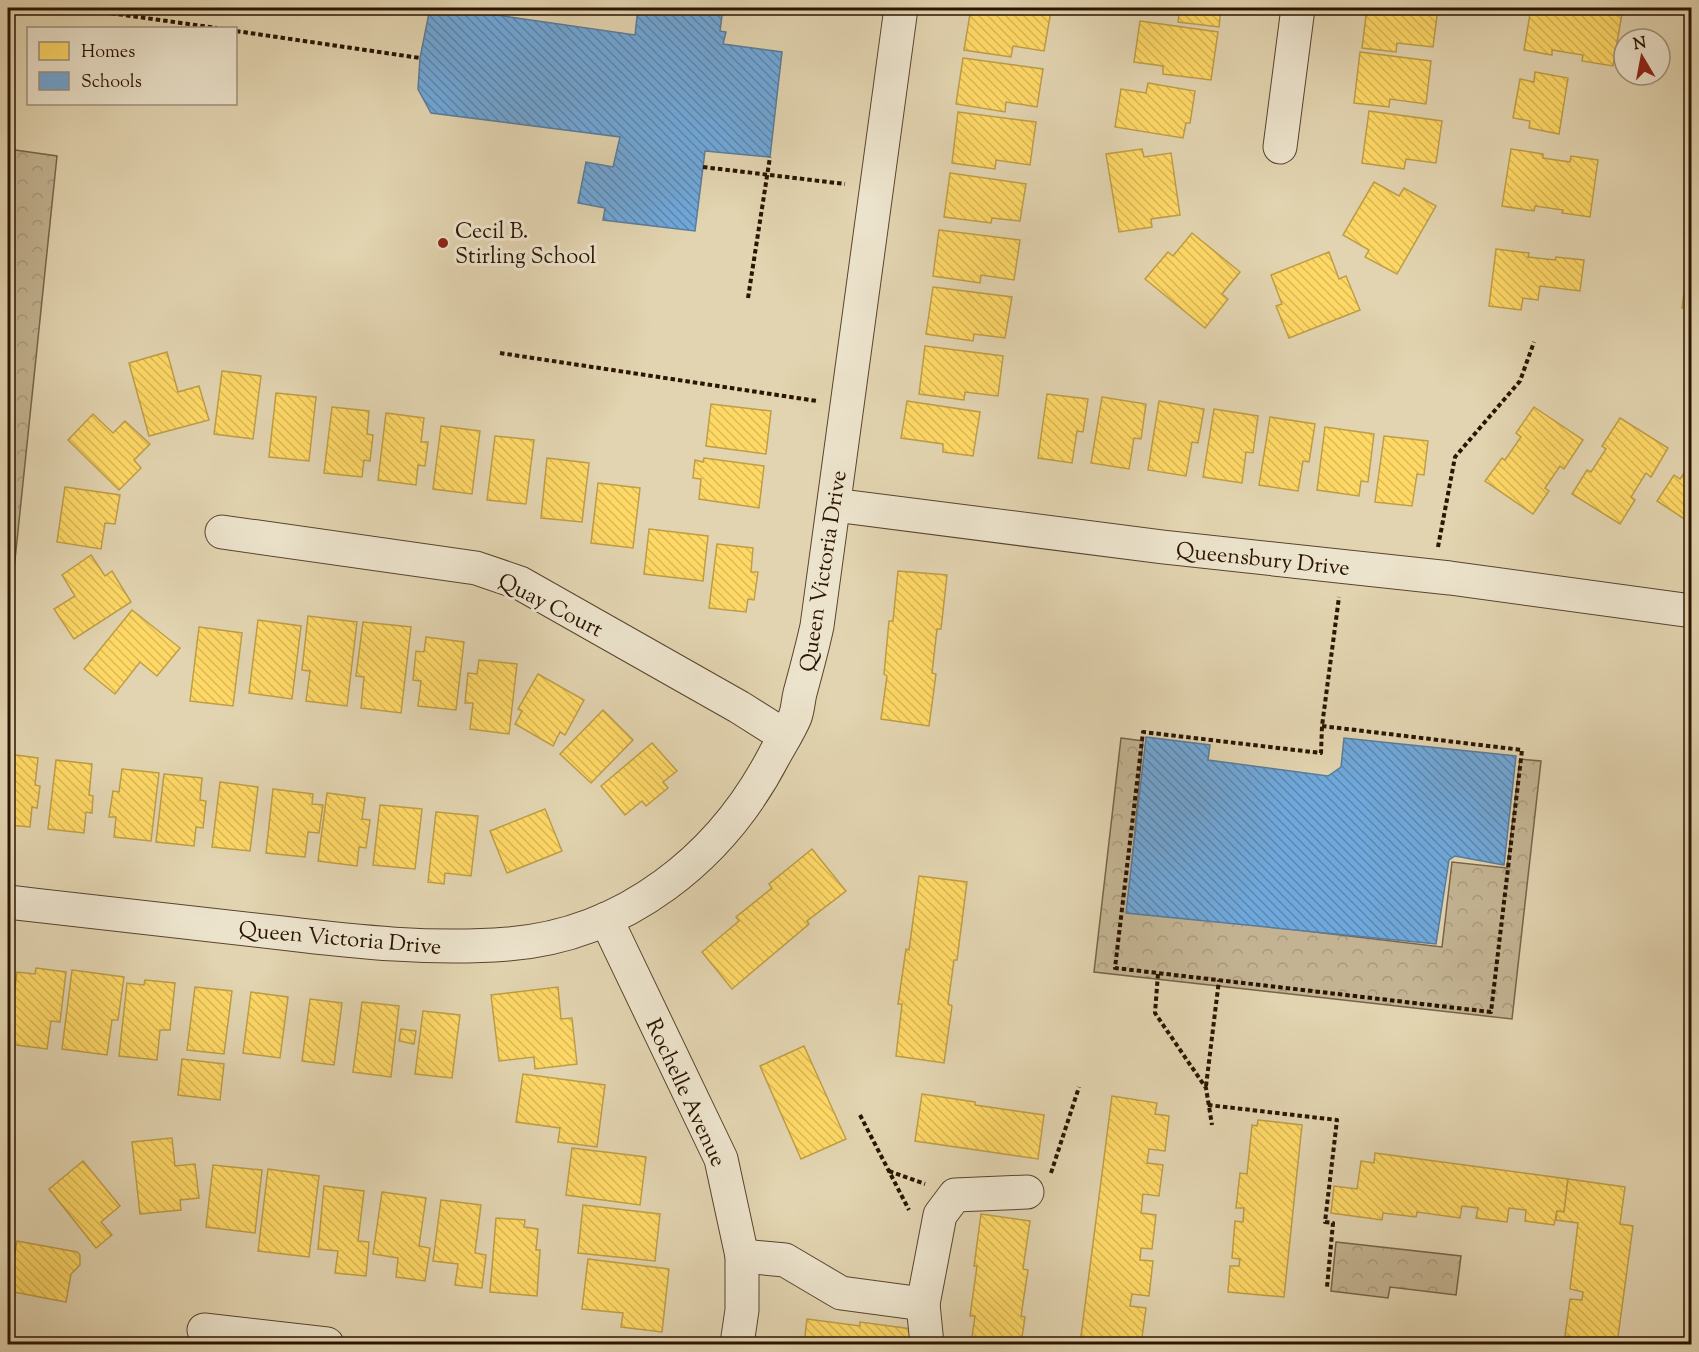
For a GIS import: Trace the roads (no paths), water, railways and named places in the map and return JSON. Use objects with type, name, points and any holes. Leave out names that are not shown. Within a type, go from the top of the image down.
[{"type":"street","name":"Queen Victoria Drive","points":[[8,902],[373,944],[438,947],[510,944],[558,936],[606,919],[672,881],[692,864],[727,827],[764,776],[795,716],[817,626],[868,241],[902,8]]},
{"type":"street","points":[[1280,147],[1298,8]]},
{"type":"street","name":"Queensbury Drive","points":[[834,505],[1163,547],[1432,576],[1692,611]]},
{"type":"street","name":"Quay Court","points":[[222,532],[476,568],[520,584],[739,707],[785,736]]},
{"type":"street","name":"Rochelle Avenue","points":[[606,919],[721,1159],[742,1256],[742,1310],[737,1344]]},
{"type":"street","points":[[927,1344],[923,1304],[940,1215],[955,1194],[1027,1192]]},
{"type":"street","points":[[742,1256],[785,1260],[841,1293],[923,1304]]},
{"type":"street","points":[[204,1330],[327,1344]]},
{"type":"place","name":"Cecil B. Stirling School","points":[[443,243]]}]
